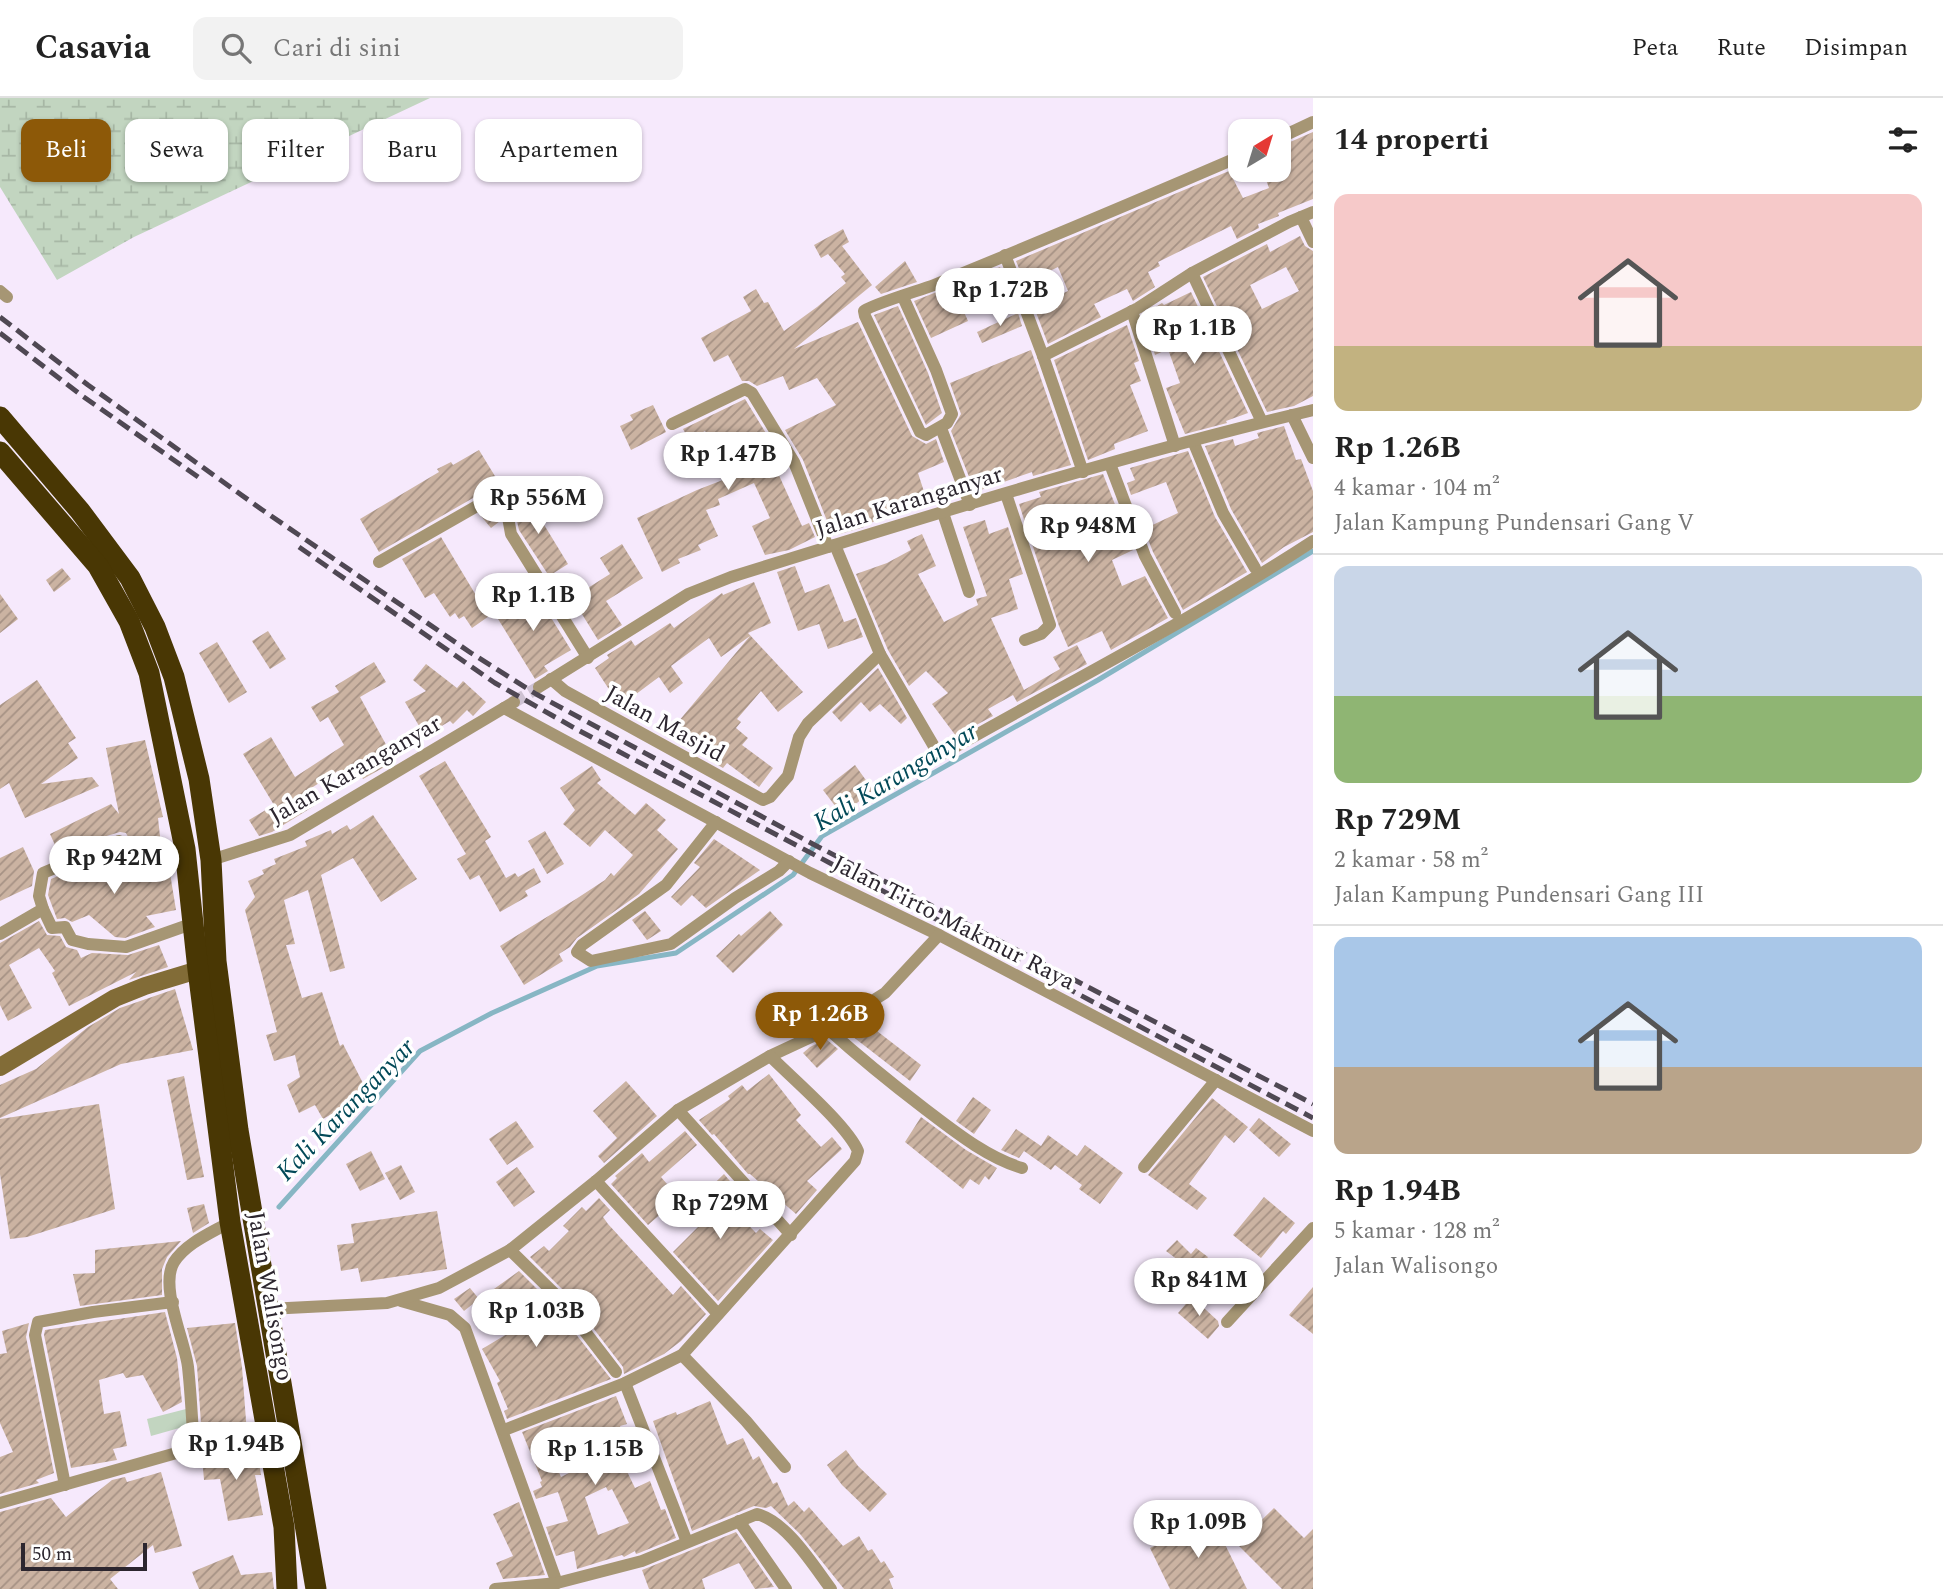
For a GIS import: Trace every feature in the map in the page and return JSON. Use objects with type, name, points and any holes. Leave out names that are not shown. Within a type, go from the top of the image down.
[{"type":"highway","points":[[0,417],[106,543],[130,578],[155,626],[174,677],[199,779],[211,860],[207,966]]},
{"type":"highway","points":[[0,452],[97,566],[129,621],[149,673],[186,849],[194,923],[207,966]]},
{"type":"highway","name":"Jalan Walisongo","points":[[207,966],[228,1131],[268,1309],[316,1589]]},
{"type":"highway","name":"Jalan Walisongo","points":[[228,1131],[230,1222],[284,1527],[287,1589]]},
{"type":"street","points":[[1292,132],[1313,122]]},
{"type":"street","points":[[902,297],[936,370],[952,414],[951,419],[941,428],[926,435],[920,432],[864,316],[869,306],[902,297],[1004,256],[1228,161]]},
{"type":"street","points":[[1043,356],[1132,311],[1192,273],[1307,215],[1313,242]]},
{"type":"street","points":[[1004,256],[1043,356],[1083,471]]},
{"type":"street","points":[[1192,273],[1262,422]]},
{"type":"street","points":[[1132,311],[1175,446]]},
{"type":"street","points":[[672,424],[745,389],[752,393],[794,462],[880,654],[939,755]]},
{"type":"street","name":"Jalan Karanganyar","points":[[539,687],[688,594],[832,546],[1083,471],[1313,410]]},
{"type":"street","points":[[1292,415],[1313,458]]},
{"type":"street","points":[[941,428],[970,505]]},
{"type":"street","points":[[1193,441],[1223,513],[1255,568]]},
{"type":"street","points":[[1110,464],[1145,556],[1175,613]]},
{"type":"street","points":[[379,562],[498,494],[506,506],[511,534],[588,658]]},
{"type":"street","points":[[1006,494],[1050,625],[1041,634],[1025,640]]},
{"type":"street","points":[[943,513],[969,592]]},
{"type":"street","points":[[882,789],[1180,623],[1313,541]]},
{"type":"street","name":"Jalan Masjid","points":[[551,679],[565,691],[760,800],[770,797],[788,776],[799,737],[808,723],[880,654]]},
{"type":"street","name":"Jalan Karanganyar","points":[[211,860],[290,835],[509,705]]},
{"type":"street","name":"Jalan Tirto Makmur Raya","points":[[509,705],[810,873],[939,935],[1313,1131]]},
{"type":"street","points":[[716,822],[666,885],[577,952],[591,961],[671,944],[791,862]]},
{"type":"street","points":[[186,849],[128,860],[126,847],[119,841],[44,873],[38,896],[52,928],[65,927],[72,940],[88,944],[126,947],[194,923]]},
{"type":"street","points":[[0,934],[43,909]]},
{"type":"street","points":[[268,1309],[387,1303],[439,1288],[510,1250],[678,1110],[886,993],[939,935]]},
{"type":"street","points":[[0,1067],[115,998],[207,966]]},
{"type":"street","points":[[828,1028],[871,1067],[948,1127],[997,1158],[1022,1168]]},
{"type":"street","points":[[504,1430],[625,1383],[682,1355],[855,1161],[858,1151],[853,1143],[824,1109],[770,1056]]},
{"type":"street","points":[[1144,1167],[1216,1080]]},
{"type":"street","points":[[678,1110],[791,1235]]},
{"type":"street","points":[[596,1181],[718,1314]]},
{"type":"street","points":[[194,1448],[188,1366],[169,1275],[173,1264],[186,1248],[230,1222]]},
{"type":"street","points":[[1227,1322],[1313,1228]]},
{"type":"street","points":[[510,1250],[560,1299],[616,1372]]},
{"type":"street","points":[[399,1300],[450,1315],[465,1328],[557,1583]]},
{"type":"street","points":[[65,1485],[35,1335],[38,1322],[173,1302]]},
{"type":"street","points":[[682,1355],[746,1421],[785,1467]]},
{"type":"street","points":[[625,1383],[687,1542]]},
{"type":"street","points":[[0,1503],[194,1448],[268,1440]]},
{"type":"street","points":[[495,1589],[557,1583],[642,1561],[757,1514],[770,1519],[794,1540],[831,1589]]},
{"type":"street","points":[[738,1521],[786,1589]]},
{"type":"green space","points":[[0,98],[430,98],[385,119],[363,119],[363,129],[349,136],[349,119],[242,119],[242,182],[251,182],[134,237],[57,280],[0,187]]},
{"type":"green space","points":[[186,1409],[190,1425],[151,1436],[147,1419]]},
{"type":"building","points":[[1313,132],[1313,199],[1278,213],[1279,216],[1258,224],[1259,228],[1237,239],[1231,226],[1158,262],[1160,266],[1148,272],[1155,287],[1133,301],[1127,289],[1094,304],[1101,317],[1048,344],[1034,307],[1068,291],[1058,267],[1025,283],[1016,261],[1228,171],[1228,182],[1235,182],[1243,198],[1269,188],[1267,182],[1292,182],[1292,141]]},
{"type":"building","points":[[843,229],[849,242],[842,246],[872,285],[794,349],[858,322],[912,436],[926,444],[936,439],[944,462],[918,473],[927,501],[887,515],[888,517],[864,527],[833,536],[803,460],[785,430],[836,405],[817,378],[789,390],[783,376],[757,386],[749,381],[742,381],[728,355],[714,362],[701,338],[751,311],[743,297],[756,289],[764,303],[768,302],[784,331],[817,307],[846,283],[841,277],[845,274],[828,254],[821,258],[814,245]]},
{"type":"building","points":[[1300,236],[1305,246],[1313,251],[1313,396],[1294,406],[1267,412],[1203,277],[1267,244],[1270,252]],"holes":[[[1286,267],[1299,291],[1262,309],[1250,285]]]},
{"type":"building","points":[[905,261],[917,282],[881,294],[875,287]]},
{"type":"building","points":[[1000,267],[1009,291],[964,312],[968,321],[931,338],[914,301]]},
{"type":"building","points":[[1191,292],[1248,413],[1226,421],[1227,423],[1185,434],[1166,388],[1180,383],[1168,349],[1155,355],[1143,315],[1162,303],[1164,305]]},
{"type":"building","points":[[898,306],[928,373],[942,413],[926,425],[874,315]]},
{"type":"building","points":[[1018,313],[1022,326],[982,343],[977,332]]},
{"type":"building","points":[[1127,325],[1139,361],[1134,363],[1141,381],[1130,385],[1148,431],[1114,444],[1115,449],[1088,460],[1054,360]]},
{"type":"building","points":[[1031,350],[1071,465],[1033,476],[1032,472],[975,492],[951,431],[961,414],[950,383]]},
{"type":"building","points":[[745,399],[786,466],[777,471],[802,526],[809,523],[815,537],[789,550],[765,555],[752,526],[770,518],[754,483],[718,499],[720,505],[706,510],[718,536],[698,545],[701,550],[678,559],[680,563],[662,572],[637,518],[728,478],[719,459],[721,458],[705,431],[689,440],[683,429]]},
{"type":"building","points":[[653,405],[666,432],[631,450],[620,426],[633,420],[630,415]]},
{"type":"building","points":[[1284,426],[1296,460],[1301,459],[1313,491],[1313,532],[1284,547],[1262,563],[1231,509],[1205,446],[1233,439],[1235,446],[1259,438],[1257,433]]},
{"type":"building","points":[[479,450],[501,486],[494,486],[379,552],[360,519],[439,472],[437,469],[451,462],[453,465]]},
{"type":"building","points":[[1188,451],[1215,517],[1247,572],[1183,610],[1144,529],[1178,513],[1166,482],[1131,495],[1127,483],[1135,480],[1130,468]]},
{"type":"building","points":[[1103,474],[1133,550],[1112,560],[1122,586],[1145,576],[1168,618],[1111,650],[1102,631],[1068,647],[1019,504],[1041,497],[1039,492]]},
{"type":"building","points":[[524,492],[568,564],[549,576],[519,530],[512,499]]},
{"type":"building","points":[[495,506],[500,521],[491,528],[480,515]]},
{"type":"building","points":[[985,520],[989,534],[1008,527],[1023,574],[1009,579],[1018,609],[991,618],[1024,690],[1060,669],[1053,657],[1077,645],[1087,664],[1017,702],[1013,695],[988,709],[993,716],[956,736],[932,704],[948,693],[926,671],[909,686],[888,650],[856,574],[887,563],[911,550],[907,541],[922,534],[936,566],[918,574],[944,622],[978,605],[976,599],[987,596],[963,527]]},
{"type":"building","points":[[441,537],[477,597],[490,588],[502,607],[472,628],[464,616],[459,619],[455,613],[450,617],[434,593],[425,598],[402,559]]},
{"type":"building","points":[[622,544],[643,578],[606,601],[622,625],[598,640],[572,598],[610,574],[600,558]]},
{"type":"building","points":[[795,566],[805,593],[829,584],[844,622],[856,618],[863,637],[828,649],[819,624],[798,631],[777,572]]},
{"type":"building","points":[[62,568],[71,579],[54,592],[46,580]]},
{"type":"building","points":[[754,582],[771,623],[748,633],[803,692],[778,712],[761,691],[737,719],[741,722],[736,728],[748,738],[742,745],[773,768],[759,787],[727,763],[723,768],[714,763],[673,728],[750,636],[721,657],[709,638],[671,666],[683,683],[670,693],[659,677],[620,706],[595,668],[609,658],[607,655],[631,640],[635,646],[670,623],[674,628],[722,593],[723,595]]},
{"type":"building","points":[[534,590],[571,650],[544,666],[548,671],[535,679],[495,614]]},
{"type":"building","points":[[0,594],[18,619],[0,633]]},
{"type":"building","points":[[268,631],[286,659],[270,669],[252,641]]},
{"type":"building","points":[[217,642],[247,692],[229,703],[199,653]]},
{"type":"building","points":[[374,662],[386,682],[360,697],[395,761],[363,779],[359,772],[344,781],[338,771],[305,792],[314,806],[272,832],[259,836],[249,820],[274,805],[243,754],[271,737],[295,777],[344,745],[328,717],[320,722],[311,707],[339,692],[335,686]]},
{"type":"building","points":[[426,664],[457,688],[463,681],[486,702],[473,716],[467,710],[453,724],[450,721],[425,736],[405,702],[426,691],[413,680]]},
{"type":"building","points":[[878,668],[907,718],[901,724],[880,704],[870,712],[861,702],[841,722],[832,712]]},
{"type":"building","points":[[37,680],[76,738],[68,743],[78,758],[41,784],[92,777],[99,786],[25,818],[9,783],[0,789],[0,705]]},
{"type":"building","points":[[145,740],[163,817],[158,818],[161,845],[135,850],[126,833],[120,832],[93,840],[94,842],[60,856],[50,834],[111,804],[119,814],[106,748]]},
{"type":"building","points":[[445,761],[491,837],[485,841],[506,878],[515,873],[518,877],[534,868],[541,882],[525,891],[528,896],[500,912],[479,875],[470,880],[457,859],[466,854],[419,776]]},
{"type":"building","points":[[855,765],[873,790],[842,815],[823,790]]},
{"type":"building","points":[[592,766],[601,780],[597,783],[635,815],[646,803],[666,820],[657,830],[678,849],[639,894],[577,938],[559,954],[563,961],[524,985],[500,946],[605,880],[611,873],[614,876],[633,855],[605,830],[590,847],[563,824],[575,810],[560,788]]},
{"type":"building","points":[[373,815],[417,879],[381,902],[353,858],[321,875],[345,968],[330,972],[308,890],[284,900],[295,944],[286,945],[302,998],[322,992],[340,1046],[343,1044],[368,1093],[323,1119],[315,1105],[299,1113],[287,1085],[300,1077],[295,1055],[274,1061],[266,1035],[277,1032],[245,910],[255,897],[248,881],[264,874],[262,870],[276,864],[274,859],[307,846],[305,841],[331,830],[332,834],[347,825],[350,830]]},
{"type":"building","points":[[545,831],[564,864],[547,874],[528,841]]},
{"type":"building","points":[[714,839],[760,870],[706,908],[692,895],[681,906],[671,897],[700,867],[694,863]]},
{"type":"building","points":[[23,847],[34,871],[32,886],[0,901],[0,858]]},
{"type":"building","points":[[100,859],[105,873],[122,866],[130,869],[168,861],[176,910],[146,916],[155,927],[125,938],[115,937],[89,915],[72,922],[65,918],[57,919],[48,895],[51,879]]},
{"type":"building","points":[[645,911],[661,931],[647,940],[632,920]]},
{"type":"building","points":[[770,911],[783,925],[733,973],[716,956],[739,934],[741,936]]},
{"type":"building","points":[[39,921],[47,935],[60,936],[66,947],[77,950],[81,958],[92,953],[128,955],[159,945],[168,967],[129,980],[136,972],[69,1006],[52,973],[55,971],[39,948],[9,965],[32,1008],[8,1021],[0,1005],[0,943]]},
{"type":"building","points":[[175,989],[193,1050],[121,1064],[0,1118],[0,1085],[36,1069],[88,1027],[120,1008]]},
{"type":"building","points":[[864,1021],[921,1065],[910,1081],[852,1036]]},
{"type":"building","points":[[826,1039],[838,1049],[817,1068],[803,1053]]},
{"type":"building","points":[[769,1074],[801,1115],[796,1120],[821,1147],[832,1137],[842,1149],[807,1181],[817,1190],[796,1214],[748,1174],[699,1120],[730,1099],[728,1096],[742,1085],[747,1091]]},
{"type":"building","points":[[184,1076],[204,1177],[187,1180],[167,1080]]},
{"type":"building","points":[[626,1081],[657,1116],[604,1163],[598,1156],[617,1138],[593,1111]]},
{"type":"building","points":[[973,1097],[991,1110],[974,1134],[956,1121]]},
{"type":"building","points":[[1212,1098],[1248,1127],[1234,1143],[1225,1135],[1189,1184],[1207,1198],[1197,1210],[1148,1175]]},
{"type":"building","points":[[99,1104],[115,1209],[27,1237],[10,1239],[0,1174],[0,1119]]},
{"type":"building","points":[[921,1117],[966,1150],[997,1168],[989,1180],[985,1176],[979,1185],[970,1179],[963,1189],[905,1142]]},
{"type":"building","points":[[1259,1118],[1291,1144],[1279,1157],[1249,1130]]},
{"type":"building","points":[[516,1121],[534,1147],[507,1165],[489,1139]]},
{"type":"building","points":[[1016,1129],[1041,1146],[1048,1135],[1077,1156],[1085,1145],[1123,1173],[1100,1204],[1079,1189],[1082,1185],[1055,1165],[1051,1170],[1024,1151],[1019,1158],[1001,1150]]},
{"type":"building","points":[[685,1131],[697,1145],[661,1177],[679,1198],[648,1225],[611,1184],[617,1178],[615,1176],[642,1153],[649,1162]]},
{"type":"building","points":[[371,1151],[385,1179],[360,1191],[346,1164]]},
{"type":"building","points":[[401,1165],[415,1192],[400,1200],[385,1173]]},
{"type":"building","points":[[517,1167],[535,1192],[514,1207],[496,1182]]},
{"type":"building","points":[[724,1174],[735,1187],[729,1193],[738,1202],[732,1208],[756,1233],[760,1229],[773,1240],[718,1301],[673,1252],[703,1222],[689,1208]]},
{"type":"building","points":[[1264,1197],[1295,1223],[1286,1234],[1283,1231],[1261,1258],[1233,1235]]},
{"type":"building","points":[[599,1198],[610,1210],[603,1217],[608,1224],[673,1295],[681,1286],[706,1314],[681,1341],[664,1354],[624,1374],[623,1367],[567,1294],[530,1257],[544,1246],[549,1251],[569,1231],[563,1226],[582,1207],[586,1211]]},
{"type":"building","points":[[204,1204],[209,1223],[193,1233],[187,1208]]},
{"type":"building","points":[[437,1211],[447,1269],[361,1282],[358,1268],[341,1271],[337,1245],[354,1243],[351,1224]]},
{"type":"building","points":[[1177,1240],[1191,1254],[1196,1248],[1208,1257],[1202,1265],[1213,1275],[1207,1282],[1166,1251]]},
{"type":"building","points":[[181,1241],[167,1257],[162,1269],[162,1295],[80,1306],[73,1274],[95,1273],[95,1250]]},
{"type":"building","points":[[519,1271],[553,1305],[611,1379],[507,1419],[504,1411],[508,1409],[497,1383],[500,1381],[482,1349],[507,1334],[480,1299]]},
{"type":"building","points":[[1313,1287],[1313,1334],[1289,1315]]},
{"type":"building","points":[[470,1288],[479,1299],[464,1311],[454,1299]]},
{"type":"building","points":[[1192,1297],[1218,1321],[1219,1326],[1208,1339],[1178,1313]]},
{"type":"building","points":[[165,1312],[177,1358],[182,1402],[163,1412],[143,1375],[126,1378],[123,1373],[99,1380],[104,1414],[120,1411],[127,1446],[113,1449],[117,1460],[71,1468],[45,1330]]},
{"type":"building","points":[[29,1323],[26,1337],[54,1473],[36,1480],[39,1483],[0,1494],[0,1457],[13,1452],[0,1423],[0,1354],[7,1353],[2,1331]]},
{"type":"building","points":[[235,1323],[242,1367],[247,1434],[202,1438],[197,1366],[187,1328]]},
{"type":"building","points":[[616,1396],[627,1424],[620,1426],[628,1447],[617,1451],[635,1488],[650,1481],[676,1538],[636,1554],[635,1551],[624,1557],[622,1555],[577,1569],[574,1551],[556,1556],[546,1527],[568,1521],[558,1492],[536,1499],[533,1491],[542,1487],[542,1481],[522,1432]],"holes":[[[589,1434],[599,1458],[561,1477],[549,1450]],[[606,1487],[608,1491],[612,1489],[629,1523],[598,1535],[585,1497]]]},
{"type":"building","points":[[710,1401],[727,1445],[743,1438],[753,1460],[759,1456],[773,1484],[777,1482],[788,1506],[794,1501],[804,1512],[809,1507],[843,1546],[859,1536],[868,1551],[872,1549],[881,1563],[884,1561],[894,1577],[889,1579],[893,1589],[844,1589],[800,1534],[771,1506],[754,1506],[692,1531],[653,1421],[676,1412],[677,1415]]},
{"type":"building","points":[[257,1450],[261,1475],[255,1475],[263,1515],[228,1521],[220,1479],[204,1480],[202,1456]]},
{"type":"building","points":[[846,1450],[858,1466],[887,1494],[870,1512],[842,1485],[827,1465]]},
{"type":"building","points":[[161,1472],[182,1546],[155,1553],[153,1545],[110,1579],[118,1589],[0,1589],[0,1512],[51,1498],[66,1517],[112,1480],[125,1477],[127,1482]]},
{"type":"building","points":[[519,1502],[545,1575],[503,1579],[496,1563],[513,1556],[493,1514]]},
{"type":"building","points":[[1274,1508],[1304,1538],[1313,1529],[1313,1589],[1282,1589],[1237,1544]]},
{"type":"building","points":[[1212,1518],[1247,1589],[1170,1589],[1150,1548]]},
{"type":"building","points":[[736,1532],[774,1587],[755,1589],[739,1563],[702,1579],[705,1589],[649,1589],[642,1570]]},
{"type":"building","points":[[233,1555],[241,1575],[272,1572],[274,1589],[199,1589],[192,1572]]},
{"type":"waterway","name":"Kali Karanganyar","points":[[279,1207],[420,1051],[492,1013],[597,966],[676,953],[793,875],[822,836],[1098,680],[1313,551]]},
{"type":"tunnel","points":[[514,702],[539,687]]},
{"type":"railway","points":[[0,317],[88,385],[261,509],[471,653],[536,694],[809,842],[1313,1104]]},
{"type":"railway","points":[[0,333],[81,395],[201,479]]},
{"type":"railway","points":[[299,547],[495,683],[578,730],[1313,1118]]}]
